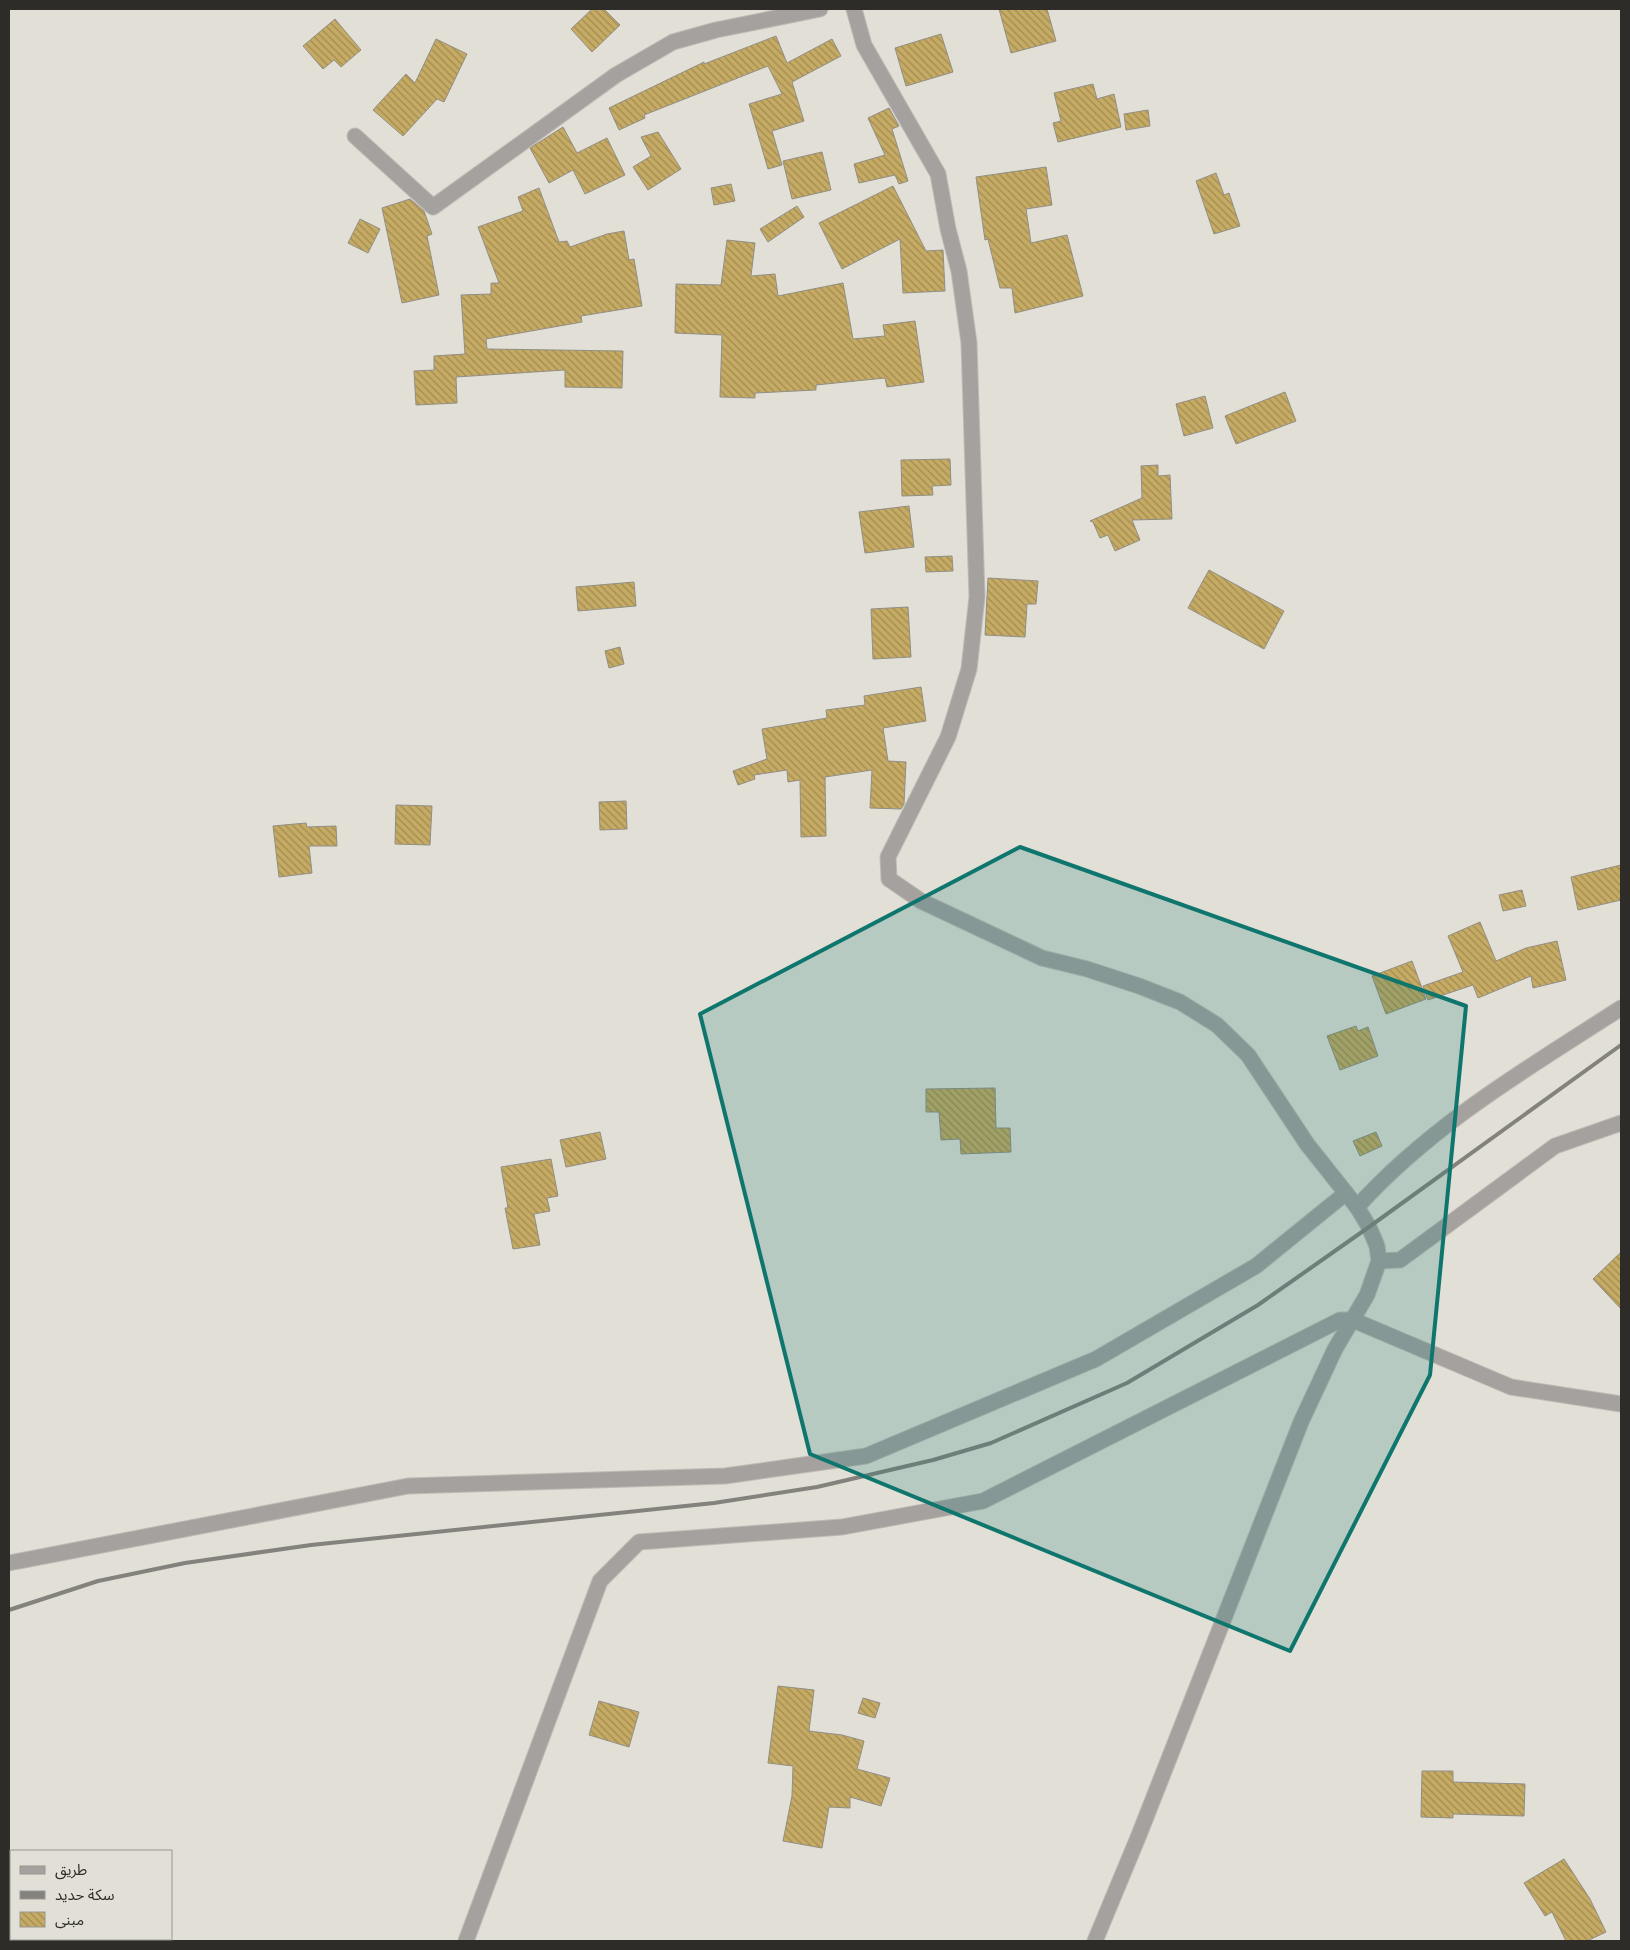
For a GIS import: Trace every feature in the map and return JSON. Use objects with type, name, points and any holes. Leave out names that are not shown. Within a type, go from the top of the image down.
[{"type":"street","points":[[355,136],[433,208],[616,75],[673,42],[716,30],[820,9]]},
{"type":"street","points":[[854,9],[864,45],[938,174],[948,229],[959,271],[969,343],[977,597],[969,669],[948,737],[888,857],[889,879],[921,901],[1042,958],[1087,969],[1139,986],[1180,1002],[1217,1025],[1248,1055],[1307,1144],[1357,1207],[1377,1246],[1378,1261],[1367,1295],[1335,1349],[1301,1422],[1146,1817],[1095,1941]]},
{"type":"street","points":[[1357,1207],[1377,1184],[1442,1127],[1494,1089],[1621,1008]]},
{"type":"street","points":[[1378,1261],[1400,1260],[1555,1146],[1621,1123]]},
{"type":"street","points":[[9,1563],[408,1486],[726,1476],[866,1456],[1096,1359],[1256,1266],[1346,1192]]},
{"type":"street","points":[[466,1941],[600,1580],[639,1542],[842,1527],[983,1501],[1340,1320],[1352,1320],[1511,1387],[1621,1404]]},
{"type":"highlighted area","points":[[1020,847],[1466,1006],[1430,1375],[1290,1651],[810,1454],[700,1014]]},
{"type":"building","points":[[592,9],[604,9],[620,25],[592,52],[571,29]]},
{"type":"building","points":[[999,9],[1047,9],[1056,41],[1011,53]]},
{"type":"building","points":[[335,19],[361,50],[341,67],[334,60],[323,69],[303,46]]},
{"type":"building","points":[[941,34],[953,72],[906,86],[895,48]]},
{"type":"building","points":[[776,36],[787,63],[832,39],[841,56],[792,82],[804,121],[772,131],[782,165],[768,169],[749,104],[782,94],[768,66],[644,115],[645,118],[619,130],[609,108],[704,62],[704,64]]},
{"type":"building","points":[[436,39],[467,54],[444,102],[437,99],[403,136],[373,110],[406,74],[415,83]]},
{"type":"building","points":[[1093,84],[1097,99],[1114,94],[1121,127],[1058,142],[1053,123],[1061,121],[1054,93]]},
{"type":"building","points":[[889,108],[899,126],[892,129],[908,181],[899,184],[895,175],[859,183],[854,164],[885,155],[868,118]]},
{"type":"building","points":[[1148,110],[1150,126],[1126,130],[1124,114]]},
{"type":"building","points":[[563,127],[577,153],[607,138],[625,175],[585,194],[573,170],[549,183],[530,148]]},
{"type":"building","points":[[658,132],[681,169],[648,190],[633,167],[651,156],[641,137]]},
{"type":"building","points":[[822,152],[831,190],[792,199],[783,161]]},
{"type":"building","points":[[1046,167],[1052,205],[1026,209],[1031,243],[1067,235],[1083,296],[1015,313],[1012,288],[1000,288],[988,239],[985,240],[976,177]]},
{"type":"building","points":[[1216,173],[1224,195],[1229,193],[1240,226],[1214,234],[1196,181]]},
{"type":"building","points":[[731,184],[735,201],[714,205],[711,188]]},
{"type":"building","points":[[893,186],[926,251],[943,250],[945,291],[903,293],[900,239],[842,269],[819,223]]},
{"type":"building","points":[[539,188],[559,242],[567,241],[570,247],[607,234],[624,231],[629,260],[634,259],[642,306],[581,316],[582,322],[486,339],[487,349],[623,351],[622,388],[565,387],[565,370],[456,377],[457,403],[416,405],[414,371],[434,370],[434,356],[465,354],[461,295],[491,294],[491,283],[499,283],[478,227],[523,211],[518,197]]},
{"type":"building","points":[[410,199],[424,211],[432,234],[427,236],[439,295],[402,303],[382,208]]},
{"type":"building","points":[[797,206],[804,217],[768,242],[760,229]]},
{"type":"building","points":[[360,219],[380,229],[368,253],[348,243]]},
{"type":"building","points":[[727,240],[755,243],[751,276],[775,274],[778,296],[843,283],[853,339],[885,336],[883,325],[915,321],[924,382],[887,387],[885,378],[816,385],[816,390],[755,393],[755,398],[720,397],[722,335],[675,333],[676,284],[721,285]]},
{"type":"building","points":[[1285,392],[1296,421],[1236,444],[1225,416]]},
{"type":"building","points":[[1205,396],[1213,428],[1184,436],[1176,404]]},
{"type":"building","points":[[950,459],[951,485],[932,486],[933,495],[902,496],[901,460]]},
{"type":"building","points":[[1158,465],[1158,476],[1170,475],[1172,519],[1132,520],[1140,540],[1115,551],[1108,535],[1100,538],[1093,522],[1090,521],[1142,498],[1141,466]]},
{"type":"building","points":[[909,506],[914,547],[865,553],[859,512]]},
{"type":"building","points":[[952,556],[953,571],[926,572],[925,557]]},
{"type":"building","points":[[1209,570],[1284,611],[1264,649],[1188,608]]},
{"type":"building","points":[[988,578],[1038,581],[1036,604],[1027,604],[1025,637],[985,635]]},
{"type":"building","points":[[634,582],[636,606],[578,611],[576,587]]},
{"type":"building","points":[[908,607],[911,657],[873,659],[871,609]]},
{"type":"building","points":[[620,647],[624,664],[609,668],[605,651]]},
{"type":"building","points":[[921,687],[926,721],[883,728],[888,761],[906,762],[904,804],[901,809],[870,808],[872,770],[825,777],[826,836],[801,837],[800,780],[788,782],[787,770],[754,775],[755,779],[738,785],[733,771],[767,759],[762,729],[827,718],[826,710],[865,705],[864,696]]},
{"type":"building","points":[[626,801],[627,829],[600,830],[599,802]]},
{"type":"building","points":[[396,805],[432,806],[430,845],[395,844]]},
{"type":"building","points":[[306,823],[307,827],[336,826],[337,846],[309,846],[312,873],[279,877],[273,826]]},
{"type":"building","points":[[1621,865],[1621,900],[1578,910],[1571,877]]},
{"type":"building","points":[[1522,890],[1526,906],[1503,911],[1499,895]]},
{"type":"building","points":[[1480,922],[1496,961],[1526,948],[1557,941],[1566,980],[1533,988],[1531,976],[1478,998],[1473,985],[1428,1000],[1423,986],[1463,972],[1448,936]]},
{"type":"building","points":[[1412,961],[1426,999],[1386,1014],[1372,976]]},
{"type":"building","points":[[1356,1026],[1358,1031],[1368,1027],[1378,1056],[1340,1070],[1327,1036]]},
{"type":"building","points":[[995,1088],[996,1128],[1010,1128],[1011,1152],[961,1154],[960,1139],[941,1140],[939,1112],[926,1112],[926,1089]]},
{"type":"building","points":[[600,1132],[606,1159],[566,1167],[560,1140]]},
{"type":"building","points":[[1376,1132],[1382,1146],[1360,1156],[1353,1141]]},
{"type":"building","points":[[551,1159],[558,1196],[547,1198],[550,1211],[534,1214],[540,1245],[513,1249],[505,1208],[508,1208],[501,1167]]},
{"type":"building","points":[[1621,1252],[1621,1309],[1593,1279]]},
{"type":"building","points":[[778,1686],[814,1690],[809,1731],[842,1735],[864,1741],[857,1769],[890,1778],[881,1806],[850,1797],[850,1808],[829,1807],[822,1848],[783,1841],[792,1796],[793,1766],[768,1763]]},
{"type":"building","points":[[863,1698],[880,1703],[875,1718],[858,1713]]},
{"type":"building","points":[[599,1701],[639,1712],[629,1747],[589,1735]]},
{"type":"building","points":[[1422,1771],[1453,1771],[1453,1782],[1525,1784],[1524,1816],[1453,1814],[1453,1818],[1421,1817]]},
{"type":"building","points":[[1564,1859],[1590,1899],[1606,1932],[1587,1941],[1566,1941],[1552,1912],[1545,1916],[1524,1883]]},
{"type":"railway","points":[[9,1610],[98,1581],[185,1563],[311,1545],[714,1503],[817,1487],[933,1460],[991,1443],[1127,1383],[1258,1305],[1621,1045]]}]
